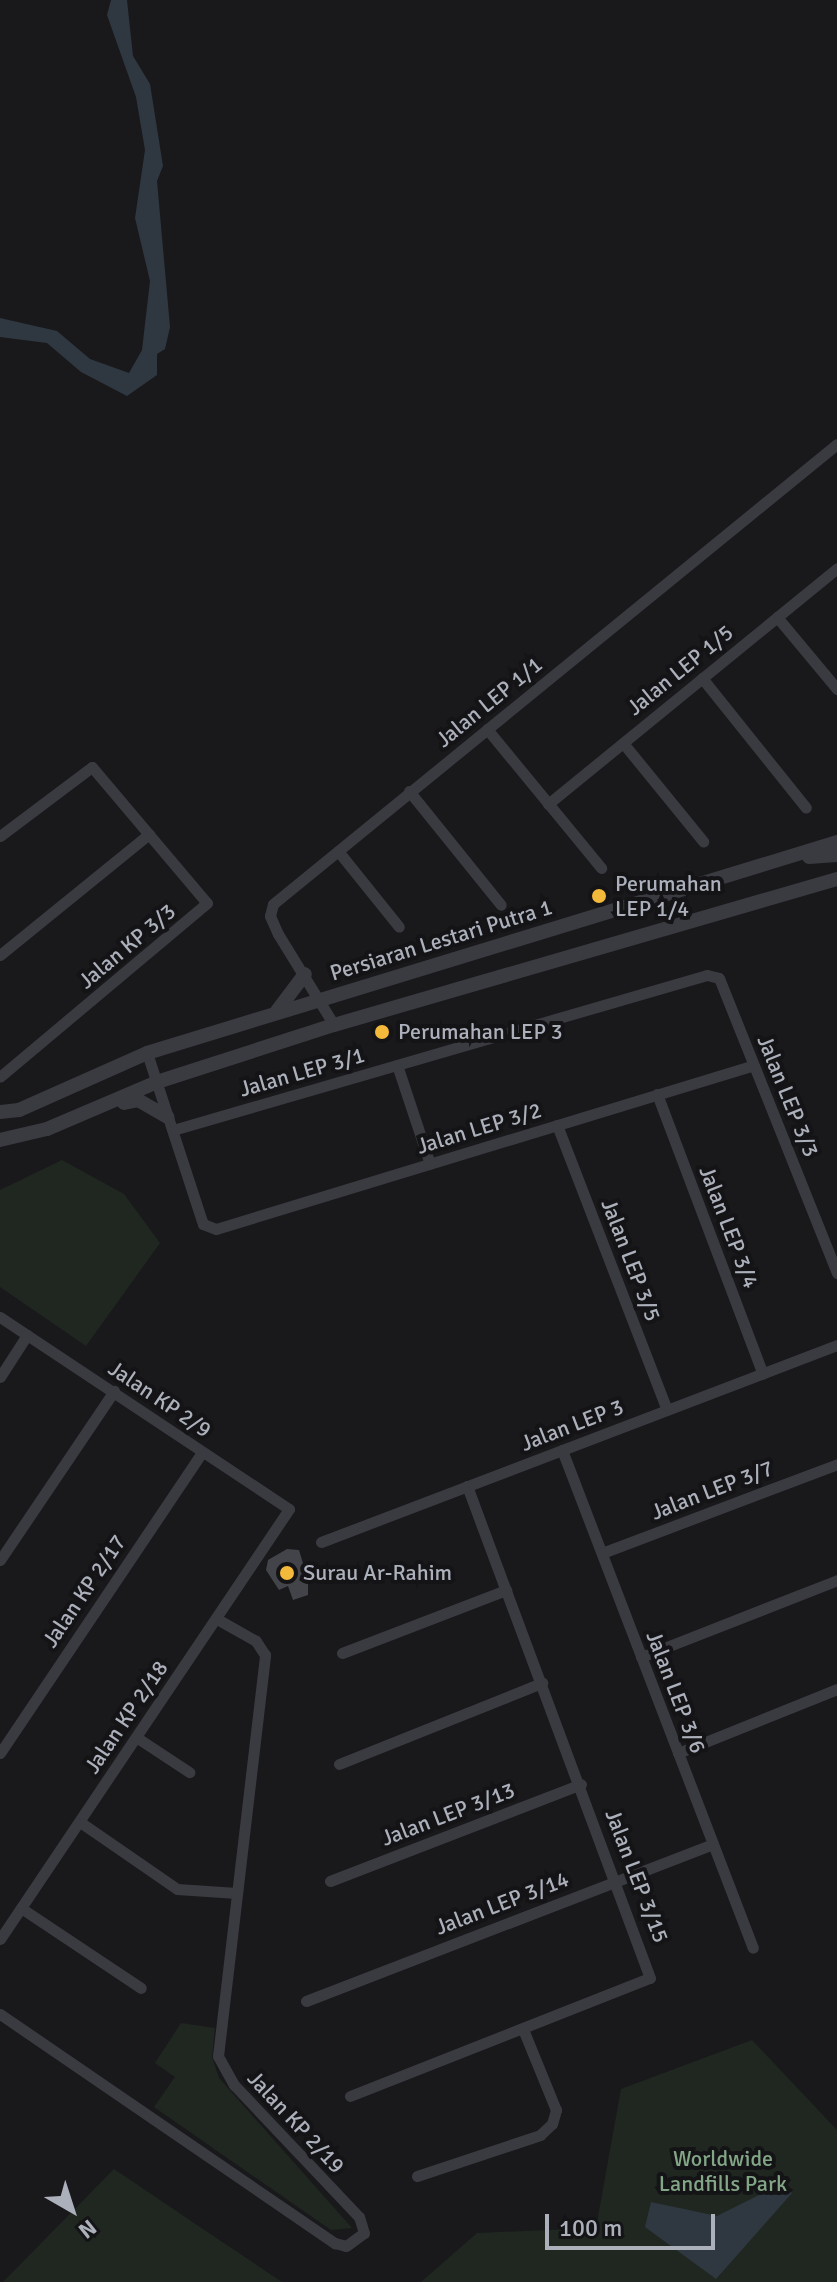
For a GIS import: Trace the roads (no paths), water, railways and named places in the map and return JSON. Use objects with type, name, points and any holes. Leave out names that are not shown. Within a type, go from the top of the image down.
[{"type":"street","name":"Jalan LEP 1/1","points":[[334,1025],[274,925],[273,904],[837,444]]},
{"type":"street","name":"Jalan LEP 1/5","points":[[548,804],[837,568]]},
{"type":"street","points":[[777,617],[837,689]]},
{"type":"street","points":[[702,678],[806,808]]},
{"type":"street","points":[[487,729],[601,868]]},
{"type":"street","points":[[623,743],[703,841]]},
{"type":"street","points":[[0,836],[92,767],[149,834],[0,955]]},
{"type":"street","points":[[409,791],[501,905]]},
{"type":"street","name":"Jalan KP 3/3","points":[[0,1077],[206,907],[149,834]]},
{"type":"street","name":"Persiaran Lestari Putra 1","points":[[0,1112],[147,1053],[837,842]]},
{"type":"street","points":[[338,851],[399,927]]},
{"type":"street","points":[[788,858],[837,855]]},
{"type":"street","points":[[0,1140],[92,1110],[157,1082],[334,1025],[837,879]]},
{"type":"street","points":[[274,1014],[305,974]]},
{"type":"street","name":"Jalan LEP 3/1","points":[[170,1124],[397,1065],[707,975],[719,978]]},
{"type":"street","name":"Jalan LEP 3/3","points":[[719,978],[837,1273]]},
{"type":"street","points":[[147,1053],[170,1124]]},
{"type":"street","points":[[397,1065],[430,1164]]},
{"type":"street","name":"Jalan LEP 3/2","points":[[170,1124],[203,1224],[216,1229],[754,1065]]},
{"type":"street","name":"Jalan LEP 3/4","points":[[657,1094],[763,1374]]},
{"type":"street","points":[[92,1110],[138,1100],[170,1124]]},
{"type":"street","name":"Jalan LEP 3/5","points":[[557,1125],[667,1410]]},
{"type":"street","name":"Jalan KP 2/9","points":[[0,1317],[289,1509],[286,1518]]},
{"type":"street","points":[[0,1377],[27,1335]]},
{"type":"street","name":"Jalan LEP 3","points":[[321,1542],[837,1345]]},
{"type":"street","points":[[0,1560],[114,1391]]},
{"type":"street","name":"Jalan LEP 3/6","points":[[562,1450],[753,1948]]},
{"type":"street","name":"Jalan KP 2/17","points":[[0,1753],[202,1452]]},
{"type":"street","name":"Jalan LEP 3/7","points":[[602,1553],[837,1464]]},
{"type":"street","name":"Jalan LEP 3/15","points":[[350,2096],[650,1978],[617,1880],[467,1486]]},
{"type":"street","name":"Jalan KP 2/18","points":[[0,1939],[286,1518]]},
{"type":"street","points":[[641,1657],[837,1580]]},
{"type":"street","points":[[342,1653],[506,1590]]},
{"type":"street","name":"Jalan KP 2/19","points":[[0,2014],[346,2246],[364,2233],[359,2217],[224,2074],[218,2056],[265,1655],[256,1641],[217,1619]]},
{"type":"street","points":[[339,1764],[542,1683]]},
{"type":"street","points":[[678,1753],[837,1689]]},
{"type":"street","points":[[136,1737],[189,1772]]},
{"type":"street","name":"Jalan LEP 3/13","points":[[330,1881],[581,1784]]},
{"type":"street","points":[[80,1822],[177,1889],[237,1893]]},
{"type":"street","name":"Jalan LEP 3/14","points":[[306,2001],[713,1844]]},
{"type":"street","points":[[21,1908],[141,1988]]},
{"type":"street","points":[[417,2176],[540,2135],[552,2124],[556,2110],[523,2029]]},
{"type":"place","name":"Perumahan LEP 1/4","points":[[599,896]]},
{"type":"place","name":"Perumahan LEP 3","points":[[382,1032]]},
{"type":"place","name":"Surau Ar-Rahim","points":[[287,1573]]},
{"type":"park label","name":"Worldwide Landfills Park","points":[[723,2170]]}]
